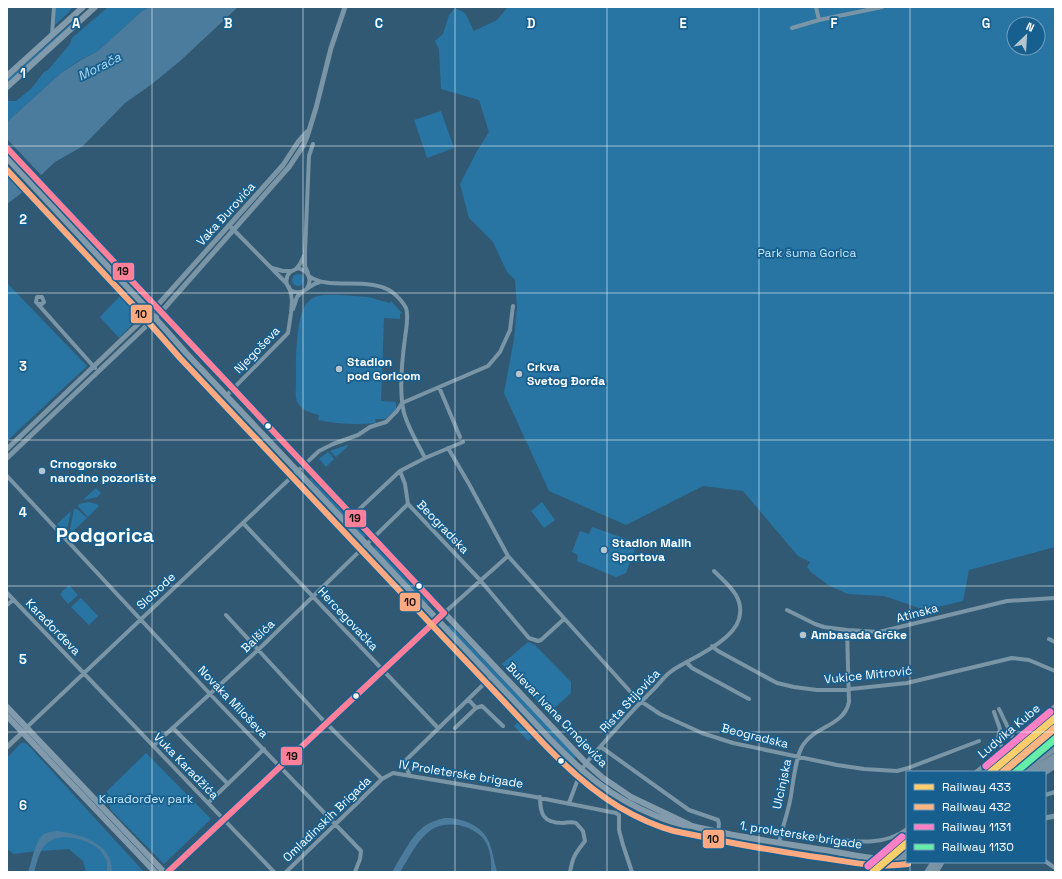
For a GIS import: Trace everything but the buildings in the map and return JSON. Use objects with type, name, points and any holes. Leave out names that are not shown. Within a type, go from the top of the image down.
[{"type":"main road","points":[[7,76],[82,7]]},
{"type":"main road","points":[[7,87],[96,7]]},
{"type":"main road","name":"Bulevar Ivana Crnojevića","points":[[7,148],[586,763],[603,778],[626,794],[646,805],[683,820],[692,826]]},
{"type":"main road","name":"Bulevar Ivana Crnojevića","points":[[7,158],[63,217],[226,396],[581,771],[632,805],[672,822],[692,826]]},
{"type":"main road","points":[[168,872],[444,613]]},
{"type":"main road","points":[[7,706],[25,730],[155,872]]},
{"type":"main road","points":[[7,716],[25,730],[164,872]]},
{"type":"main road","points":[[1010,771],[1055,741]]},
{"type":"main road","points":[[1020,771],[1055,748]]},
{"type":"main road","points":[[1033,771],[1055,757]]},
{"type":"main road","points":[[1046,771],[1055,765]]},
{"type":"main road","name":"1. proleterske brigade","points":[[692,826],[779,843],[874,858],[905,855]]},
{"type":"street","points":[[52,35],[54,7]]},
{"type":"street","points":[[82,7],[88,14]]},
{"type":"street","name":"Vaka Đurovića","points":[[158,309],[234,230],[290,167],[303,146],[316,108],[331,48],[344,7]]},
{"type":"street","points":[[816,7],[819,20]]},
{"type":"street","points":[[792,28],[819,20],[882,7]]},
{"type":"street","name":"Vaka Đurovića","points":[[158,309],[229,225],[283,165],[298,142],[308,132]]},
{"type":"street","points":[[288,286],[296,292],[306,289],[310,282],[305,266],[305,252],[309,162],[313,144]]},
{"type":"street","points":[[229,225],[234,230]]},
{"type":"street","name":"Vaka Đurovića","points":[[234,230],[288,286]]},
{"type":"street","points":[[291,313],[291,296],[287,276],[302,261],[305,252]]},
{"type":"street","points":[[271,268],[283,271],[294,269],[303,270],[316,280],[325,282]]},
{"type":"street","points":[[291,313],[296,298],[314,283],[325,282],[361,284],[381,287],[393,293],[404,305],[407,314],[402,361],[402,403],[404,414],[425,458]]},
{"type":"street","points":[[46,312],[44,298],[38,296],[36,301],[38,304],[98,371]]},
{"type":"street","points":[[38,304],[44,302]]},
{"type":"street","points":[[402,403],[488,366],[500,352],[510,330],[513,306]]},
{"type":"street","points":[[7,458],[98,371],[158,309]]},
{"type":"street","name":"Njegoševa","points":[[226,396],[287,335],[289,331],[291,313]]},
{"type":"street","points":[[7,449],[94,366],[153,315]]},
{"type":"street","points":[[439,387],[460,436]]},
{"type":"street","name":"Slobode","points":[[25,730],[322,449],[358,436],[370,427],[386,422],[397,411],[402,403]]},
{"type":"street","points":[[38,420],[42,424]]},
{"type":"street","points":[[352,516],[400,471],[425,458],[463,442]]},
{"type":"street","name":"Beogradska","points":[[448,448],[508,556],[636,698],[660,714],[733,743],[864,769],[897,771],[979,741]]},
{"type":"street","points":[[400,471],[405,484],[408,504]]},
{"type":"street","name":"Novaka Miloševa","points":[[7,476],[210,694],[281,766],[361,851],[360,859],[355,872]]},
{"type":"street","name":"Beogradska","points":[[373,538],[408,504],[480,580],[529,638],[538,641],[541,640],[564,619]]},
{"type":"street","name":"Hercegovačka","points":[[243,523],[438,728]]},
{"type":"street","name":"Balšića","points":[[153,746],[258,650],[373,538]]},
{"type":"street","points":[[444,613],[508,556]]},
{"type":"street","points":[[185,571],[188,575]]},
{"type":"street","name":"Rista Stijovića","points":[[586,763],[640,701],[673,670],[687,663],[726,638],[738,622],[741,610],[737,595],[714,571]]},
{"type":"street","name":"Karađorđeva","points":[[7,593],[84,674]]},
{"type":"street","name":"Atinska","points":[[787,610],[820,625],[846,630],[883,632],[1007,600],[1055,598]]},
{"type":"street","points":[[7,605],[13,600]]},
{"type":"street","name":"IV Proleterske brigade","points":[[226,615],[326,724],[382,779],[393,773],[615,812],[619,815],[619,830],[632,872]]},
{"type":"street","name":"Ulcinjska","points":[[779,843],[798,757],[802,746],[807,740],[840,718],[845,713],[849,702],[846,630]]},
{"type":"street","points":[[1049,639],[1055,642]]},
{"type":"street","name":"Vukice Mitrović","points":[[712,646],[718,651],[769,679],[782,684],[817,690],[889,686],[1012,658],[1029,660],[1055,671]]},
{"type":"street","points":[[687,663],[692,668],[749,699]]},
{"type":"street","name":"Vuka Karadžića","points":[[84,674],[274,872]]},
{"type":"street","points":[[410,776],[405,765],[405,761],[491,677]]},
{"type":"street","points":[[468,699],[476,708]]},
{"type":"street","points":[[455,728],[476,708],[482,706],[503,726]]},
{"type":"street","name":"Ludvika Kube","points":[[977,771],[1055,706]]},
{"type":"street","points":[[999,709],[1014,740]]},
{"type":"street","points":[[994,712],[1000,729],[998,738],[1003,750]]},
{"type":"street","points":[[174,728],[228,784]]},
{"type":"street","points":[[7,747],[25,730]]},
{"type":"street","name":"Bulevar Ivana Crnojevića","points":[[601,747],[690,810],[717,820],[719,824],[718,832]]},
{"type":"street","points":[[208,803],[264,749]]},
{"type":"street","points":[[569,803],[581,771],[586,763]]},
{"type":"street","name":"Omladinskih Brigada","points":[[286,872],[382,779]]},
{"type":"street","points":[[540,798],[540,811],[544,817],[555,822],[576,822],[583,831],[584,841],[576,851],[572,860],[570,872]]},
{"type":"street","points":[[781,832],[867,842],[888,839],[906,830]]},
{"type":"street","points":[[1046,862],[1055,868]]},
{"type":"green space","points":[[56,7],[72,8],[55,25]]},
{"type":"green space","points":[[108,7],[149,7],[141,12],[98,51],[80,60],[61,73],[7,122],[7,99],[9,101],[16,101],[31,89],[44,72],[48,70],[70,44],[72,38]]},
{"type":"green space","name":"Park šuma Gorica","points":[[508,7],[1055,7],[1055,547],[969,570],[963,601],[925,610],[884,596],[848,594],[828,585],[811,572],[807,567],[810,562],[798,556],[743,491],[703,486],[626,525],[549,491],[504,393],[514,339],[517,307],[515,280],[507,272],[493,242],[469,218],[460,184],[477,151],[489,132],[479,100],[441,89],[439,49],[435,41],[443,34],[449,15],[455,8],[465,13],[474,31],[497,20]]},
{"type":"green space","points":[[74,21],[75,22],[7,84],[7,80]]},
{"type":"green space","points":[[441,111],[454,148],[427,158],[414,120]]},
{"type":"green space","points":[[298,274],[302,276],[304,280],[302,284],[298,286],[294,284],[292,280],[294,276]]},
{"type":"green space","points":[[7,283],[87,366],[7,441]]},
{"type":"green space","points":[[121,295],[141,315],[119,338],[100,317]]},
{"type":"green space","name":"Stadion pod Goricom","points":[[323,295],[368,297],[390,303],[391,301],[402,313],[400,314],[400,319],[384,318],[381,401],[396,402],[396,409],[385,419],[375,419],[376,423],[347,424],[318,420],[319,415],[303,409],[298,404],[296,399],[298,328],[304,308],[311,299],[315,297]]},
{"type":"green space","points":[[347,445],[348,446],[336,457],[330,451]]},
{"type":"green space","points":[[328,452],[334,459],[326,467],[319,459]]},
{"type":"green space","points":[[312,476],[367,535],[364,538],[309,478]]},
{"type":"green space","points":[[96,488],[101,493],[97,497],[83,500]]},
{"type":"green space","points":[[89,502],[99,506],[88,517],[78,506],[79,504]]},
{"type":"green space","points":[[542,502],[555,520],[544,528],[531,511]]},
{"type":"green space","points":[[74,509],[77,509],[87,518],[69,535]]},
{"type":"green space","points":[[71,511],[66,533],[57,524]]},
{"type":"green space","name":"Stadion Malih Sportova","points":[[592,527],[632,541],[635,549],[626,573],[616,577],[577,561],[578,555],[572,552],[580,531],[589,534]]},
{"type":"green space","points":[[376,545],[429,602],[427,604],[374,548]]},
{"type":"green space","points":[[69,585],[78,595],[68,604],[60,594]]},
{"type":"green space","points":[[81,598],[98,616],[89,625],[71,607]]},
{"type":"green space","points":[[450,625],[577,756],[574,759],[447,627]]},
{"type":"green space","points":[[528,642],[535,645],[571,682],[571,693],[549,713],[502,664]]},
{"type":"green space","points":[[522,718],[536,733],[528,741],[514,726]]},
{"type":"green space","points":[[21,743],[25,743],[29,746],[144,872],[86,872],[83,861],[69,849],[14,854],[7,849],[7,758]]},
{"type":"green space","name":"Karađorđev park","points":[[146,753],[211,819],[164,864],[110,809],[107,791]]},
{"type":"water","name":"Morača","points":[[149,7],[238,7],[179,62],[125,103],[83,146],[55,162],[24,191],[7,204],[7,122],[61,73],[98,51],[141,12]]},
{"type":"water","points":[[445,818],[465,821],[482,831],[486,836],[492,850],[497,872],[491,872],[490,853],[482,837],[464,826],[450,824],[437,827],[426,834],[417,844],[400,872],[392,872],[409,843],[418,832],[427,824]]},
{"type":"water","points":[[57,831],[66,832],[85,838],[101,847],[111,862],[112,872],[107,872],[107,861],[98,848],[85,841],[64,837],[51,840],[46,844],[40,854],[34,872],[28,872],[38,841],[45,833]]},
{"type":"pier","points":[[7,139],[42,176],[29,189],[7,165]]},
{"type":"rail line","name":"1131","points":[[986,766],[1050,712]]},
{"type":"rail line","name":"433","points":[[992,771],[1055,718]]},
{"type":"rail line","name":"432","points":[[1004,771],[1055,728]]},
{"type":"rail line","name":"1130","points":[[1017,771],[1055,739]]},
{"type":"rail line","name":"1131","points":[[868,866],[902,837]]},
{"type":"rail line","name":"433","points":[[873,872],[906,844]]},
{"type":"transit line","name":"19","points":[[7,148],[444,613],[168,872]]},
{"type":"transit line","name":"10","points":[[7,170],[136,308],[180,358],[544,744],[570,770],[589,786],[619,807],[632,814],[653,824],[674,831],[725,842],[870,865],[908,864]]},
{"type":"place","name":"Stadion pod Goricom","points":[[339,369]]},
{"type":"place","name":"Crkva Svetog Đorđa","points":[[519,374]]},
{"type":"place","name":"Crnogorsko narodno pozorište","points":[[42,471]]},
{"type":"place","name":"Stadion Malih Sportova","points":[[604,550]]},
{"type":"place","name":"Ambasada Grčke","points":[[803,635]]},
{"type":"district","name":"Podgorica","points":[[105,535]]}]
